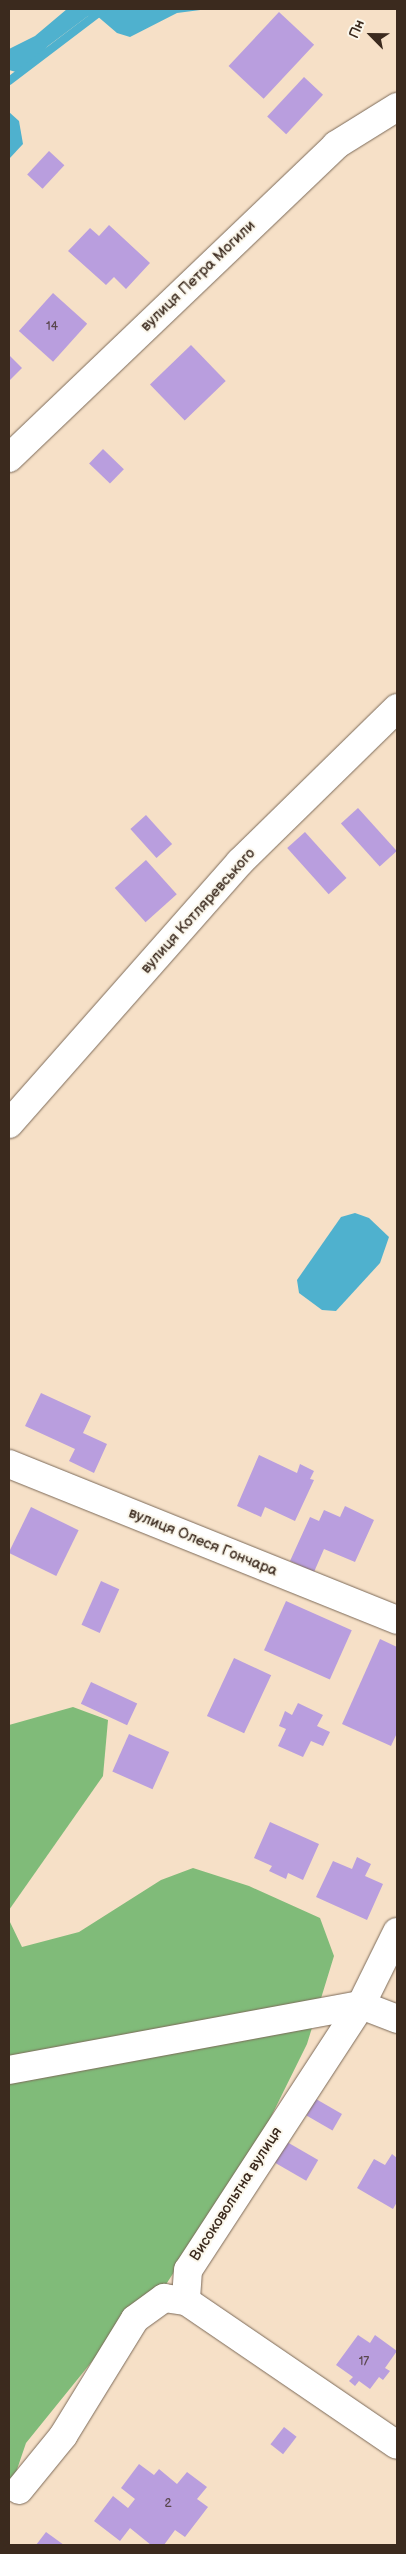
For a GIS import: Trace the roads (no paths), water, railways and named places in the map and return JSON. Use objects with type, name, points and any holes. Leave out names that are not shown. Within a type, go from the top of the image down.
[{"type":"street","name":"вулиця Петра Могили","points":[[9,458],[336,145],[397,107]]},
{"type":"street","name":"вулиця Котляревського","points":[[9,1124],[240,862],[397,708]]},
{"type":"street","name":"вулиця Олеся Гончара","points":[[9,1464],[397,1620]]},
{"type":"street","name":"Високовольтна вулиця","points":[[186,2302],[188,2270],[361,2005],[397,1932]]},
{"type":"street","points":[[9,2070],[361,2005],[397,2019]]},
{"type":"street","points":[[12,2491],[63,2436],[135,2319],[164,2298],[186,2302],[397,2445]]},
{"type":"water","points":[[67,9],[208,9],[177,13],[130,37],[117,33],[96,15],[88,16],[48,46],[23,74],[9,70],[9,49],[35,36]]},
{"type":"water","points":[[9,112],[19,121],[23,144],[9,159]]},
{"type":"water","points":[[355,1213],[369,1218],[389,1237],[380,1263],[336,1311],[322,1310],[299,1293],[297,1280],[341,1217]]},
{"type":"waterway","points":[[9,81],[104,9]]}]
